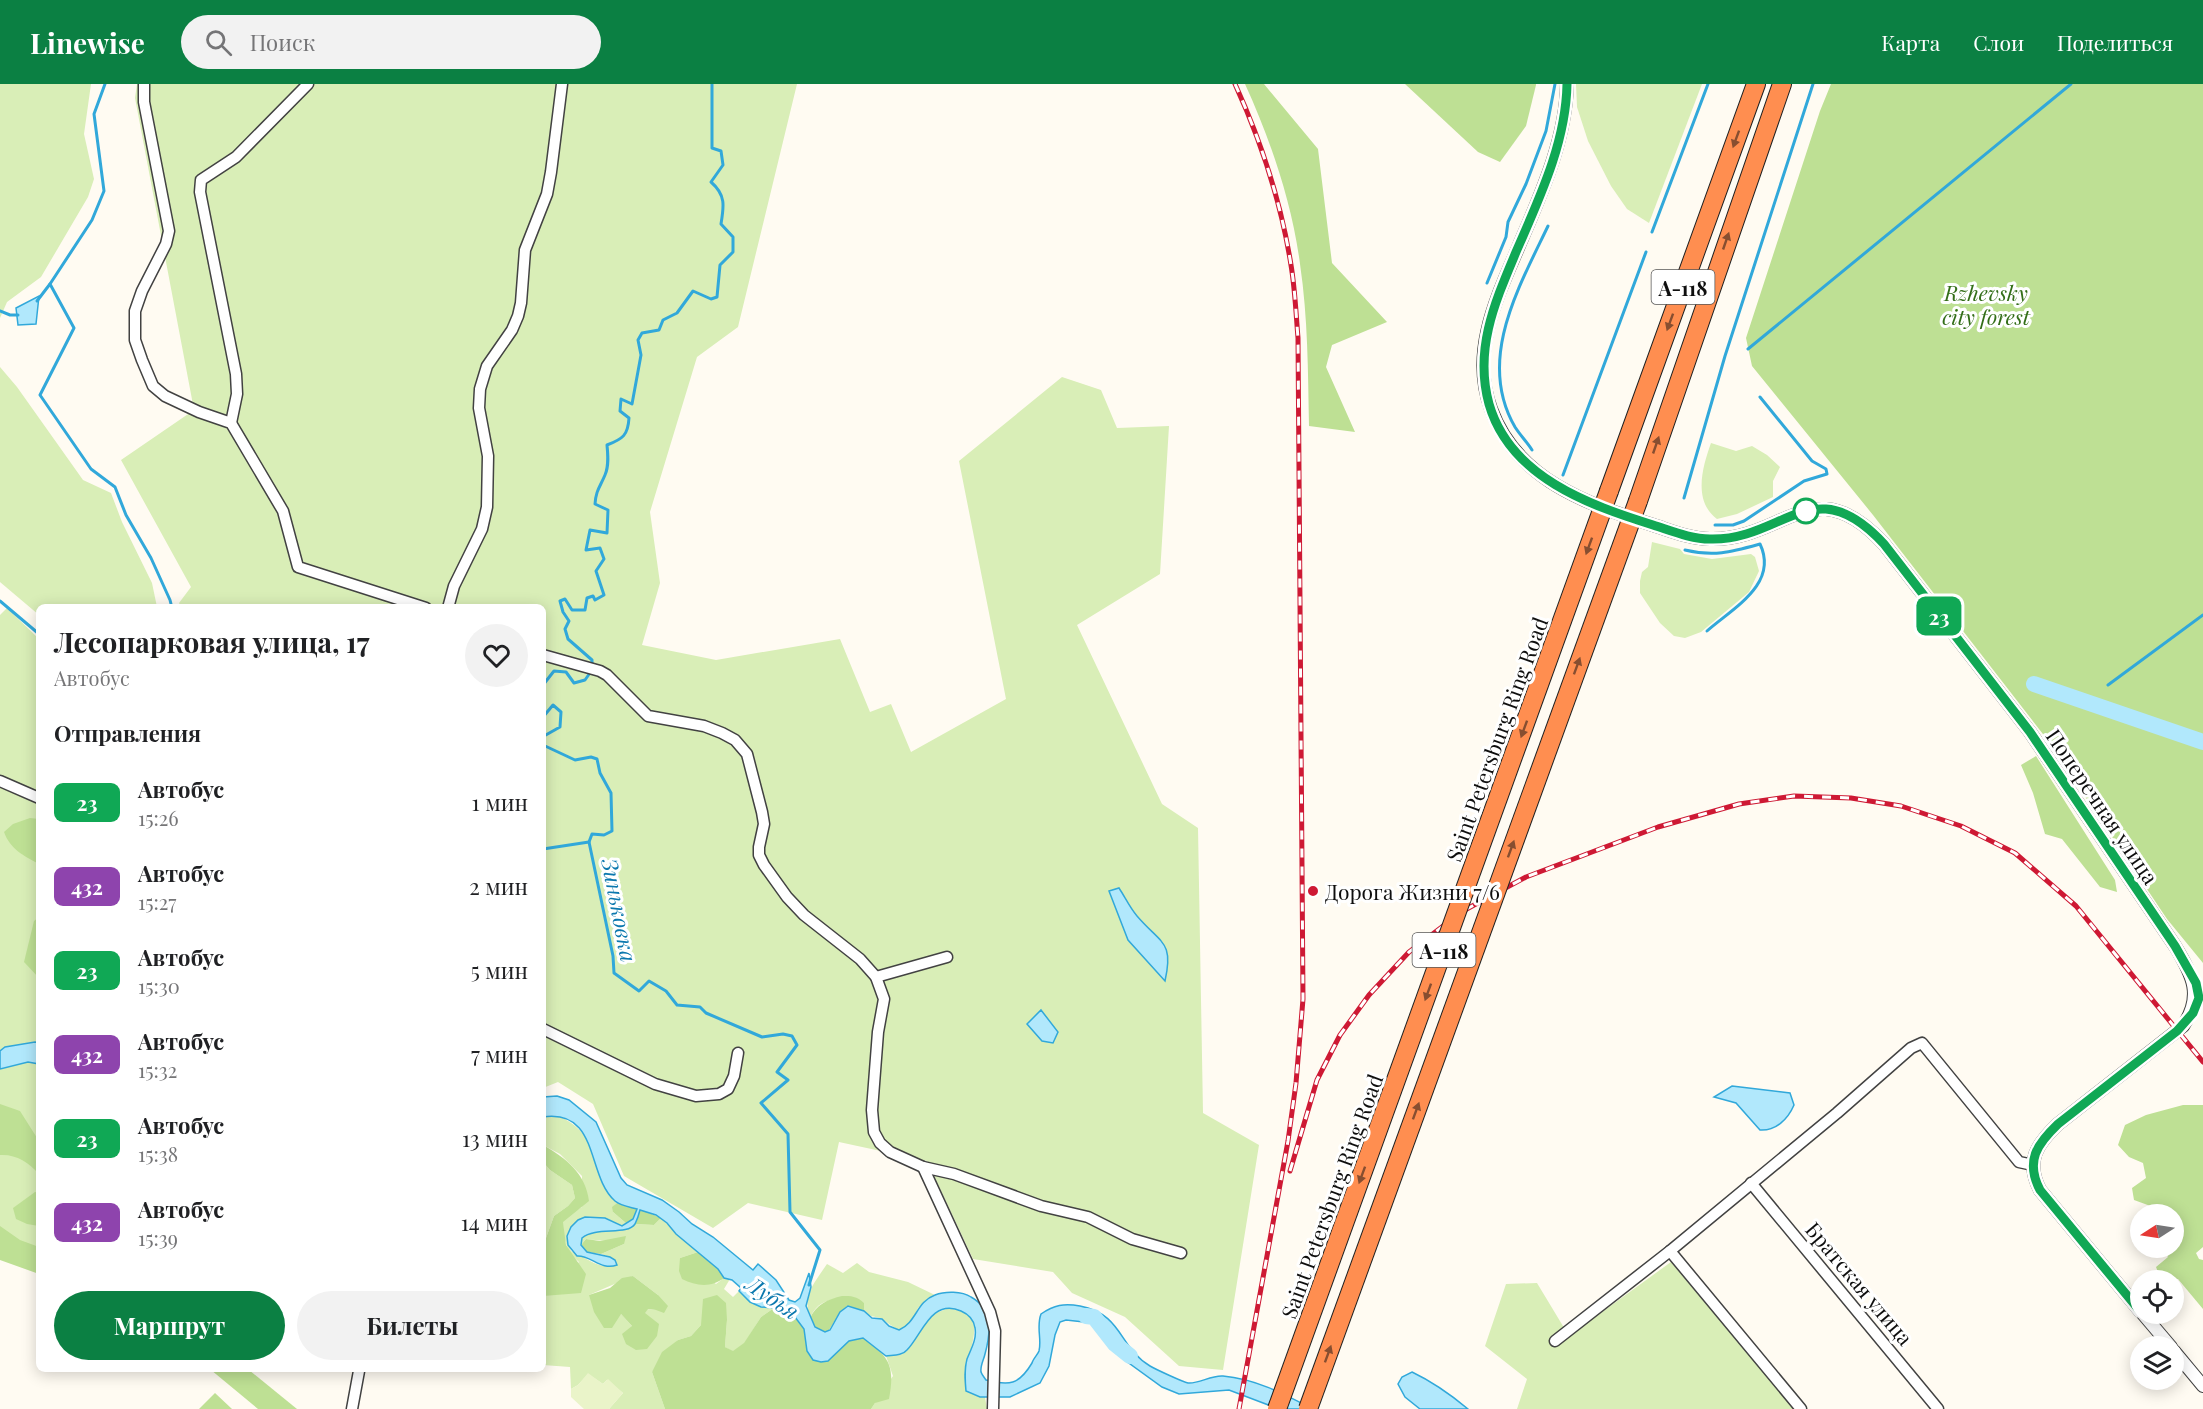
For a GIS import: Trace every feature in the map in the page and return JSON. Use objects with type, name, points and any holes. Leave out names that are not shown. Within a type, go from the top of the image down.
[{"type":"highway","name":"Saint Petersburg Ring Road","points":[[1277,1409],[1756,84]]},
{"type":"highway","name":"А-118","points":[[1308,1409],[1638,501],[1782,84]]},
{"type":"street","points":[[144,84],[144,102],[169,231],[166,244],[142,291],[135,312],[135,340],[153,386],[179,404],[231,423],[283,511],[298,567],[414,604]]},
{"type":"street","points":[[231,423],[236,406],[236,374],[200,192],[201,180],[236,157],[309,84]]},
{"type":"street","points":[[449,604],[454,586],[482,529],[487,507],[488,456],[479,408],[480,389],[487,366],[512,330],[518,316],[525,250],[547,194],[562,84]]},
{"type":"street","name":"Поперечная улица","points":[[1566,84],[1563,122],[1552,162],[1491,313],[1485,342],[1486,393],[1494,417],[1508,442],[1531,468],[1557,486],[1624,516],[1695,537],[1727,538],[1805,511],[1822,509],[1840,510],[1870,530],[2030,732],[2175,946],[2196,983],[2198,1004],[2188,1020],[2048,1134],[2038,1147],[2033,1165]]},
{"type":"street","points":[[546,656],[600,671],[607,675],[648,716],[704,726],[735,740],[747,754],[764,824],[759,847],[759,855],[764,865],[787,897],[804,915],[860,959],[876,977],[884,999],[877,1043],[872,1110],[874,1132],[880,1143],[890,1152],[923,1167],[954,1174],[1032,1203],[1088,1217],[1132,1239],[1181,1253]]},
{"type":"street","points":[[0,781],[36,797]]},
{"type":"street","points":[[876,977],[947,957]]},
{"type":"street","points":[[546,1030],[655,1084],[696,1096],[713,1095],[728,1089],[734,1076],[738,1053]]},
{"type":"street","points":[[1554,1341],[1670,1251],[1837,1113],[1911,1048],[1922,1043],[2019,1161],[2033,1165],[2040,1190],[2130,1298]]},
{"type":"street","points":[[923,1167],[990,1312],[995,1331],[993,1409]]},
{"type":"street","name":"Братская улица","points":[[1751,1183],[1938,1409]]},
{"type":"street","points":[[1670,1251],[1801,1409]]},
{"type":"street","points":[[2152,1324],[2161,1336]]},
{"type":"street","points":[[2184,1363],[2203,1386]]},
{"type":"street","points":[[352,1409],[359,1372]]},
{"type":"green space","points":[[0,84],[91,84],[84,134],[94,179],[88,197],[41,277],[7,302],[0,318]]},
{"type":"green space","points":[[137,84],[797,84],[738,327],[697,357],[650,512],[660,583],[642,645],[716,660],[840,639],[870,712],[891,704],[911,752],[1006,699],[959,461],[1062,377],[1101,390],[1117,428],[1169,426],[1160,574],[1077,625],[1162,804],[1198,828],[1203,1113],[1259,1145],[1223,1370],[1179,1366],[1125,1317],[1072,1293],[1053,1272],[973,1259],[927,1161],[839,1142],[822,1220],[748,1203],[713,1228],[624,1176],[593,1104],[558,1082],[546,1087],[546,604],[180,604],[191,587],[121,460],[194,410],[135,98]]},
{"type":"green space","points":[[1245,84],[1264,84],[1318,149],[1332,263],[1387,322],[1332,345],[1326,367],[1355,432],[1309,426],[1303,284],[1292,218],[1279,172]]},
{"type":"green space","points":[[1405,84],[1536,85],[1526,126],[1500,162],[1478,152]]},
{"type":"green space","points":[[1576,84],[1702,84],[1649,223],[1627,209],[1611,186],[1588,141],[1577,107]]},
{"type":"green space","name":"Rzhevsky city forest","points":[[1831,84],[2203,84],[2203,963],[2167,919],[2046,738],[1873,515],[1752,366],[1746,338],[1820,111]]},
{"type":"green space","points":[[0,367],[17,387],[83,480],[111,493],[122,522],[152,583],[156,604],[36,604],[36,612],[0,582]]},
{"type":"green space","points":[[1711,443],[1736,451],[1752,446],[1767,455],[1780,467],[1773,481],[1773,497],[1737,514],[1717,519],[1709,512],[1702,494],[1703,473]]},
{"type":"green space","points":[[1652,542],[1680,549],[1684,554],[1712,559],[1751,554],[1755,557],[1759,571],[1749,592],[1701,632],[1685,638],[1674,636],[1660,623],[1640,593],[1642,572],[1648,567]]},
{"type":"green space","points":[[7,608],[36,636],[36,1246],[30,1247],[0,1243],[0,615]]},
{"type":"green space","points":[[2036,756],[2115,880],[2117,892],[2100,887],[2062,839],[2045,834],[2033,793],[2021,765]]},
{"type":"green space","points":[[30,818],[36,819],[36,862],[23,855],[7,838],[4,832],[13,824]]},
{"type":"green space","points":[[36,919],[36,975],[24,962]]},
{"type":"green space","points":[[0,1104],[20,1111],[36,1136],[36,1171],[21,1160],[0,1155]]},
{"type":"green space","points":[[2183,1105],[2203,1105],[2203,1247],[2196,1253],[2199,1259],[2203,1260],[2203,1309],[2184,1286],[2184,1270],[2157,1270],[2156,1267],[2167,1258],[2184,1258],[2184,1204],[2145,1204],[2134,1200],[2132,1188],[2146,1178],[2143,1163],[2129,1157],[2118,1145],[2125,1125],[2146,1115]]},
{"type":"green space","points":[[556,1115],[571,1123],[582,1133],[589,1143],[607,1191],[617,1203],[613,1207],[613,1212],[627,1224],[622,1226],[605,1218],[585,1217],[567,1236],[571,1251],[599,1265],[616,1265],[610,1257],[601,1254],[624,1244],[586,1239],[581,1245],[582,1238],[595,1232],[623,1230],[635,1224],[654,1225],[661,1218],[698,1252],[680,1258],[716,1284],[724,1278],[730,1279],[724,1289],[733,1297],[739,1291],[763,1306],[774,1308],[761,1317],[744,1344],[733,1352],[725,1347],[727,1320],[701,1325],[691,1336],[678,1340],[652,1372],[665,1409],[609,1409],[623,1393],[607,1380],[603,1384],[588,1374],[571,1389],[570,1367],[546,1365],[546,1293],[579,1262],[571,1254],[566,1244],[563,1221],[582,1207],[582,1176],[560,1154],[546,1147],[546,1117]],"holes":[[[633,1276],[658,1295],[656,1310],[647,1309],[626,1344],[632,1326],[621,1314],[589,1295]]]},
{"type":"green space","points":[[546,1147],[574,1168],[587,1191],[589,1201],[563,1222],[566,1245],[586,1274],[581,1293],[546,1296],[546,1238],[554,1216],[575,1198],[572,1185],[546,1165]]},
{"type":"green space","points":[[546,1165],[572,1185],[575,1198],[554,1216],[546,1238]]},
{"type":"green space","points":[[36,1192],[36,1226],[16,1219],[13,1208]]},
{"type":"green space","points":[[617,1203],[637,1209],[633,1219],[627,1224],[613,1212],[612,1207]]},
{"type":"green space","points":[[640,1209],[661,1218],[654,1225],[635,1224]]},
{"type":"green space","points":[[0,1226],[20,1240],[36,1246],[36,1273],[0,1260]]},
{"type":"green space","points":[[626,1236],[624,1244],[601,1254],[587,1252],[581,1245],[586,1239],[600,1241]]},
{"type":"green space","points":[[698,1252],[718,1269],[724,1278],[703,1285],[682,1279],[679,1271],[680,1258]]},
{"type":"green space","points":[[1671,1262],[1794,1409],[1517,1409],[1527,1379],[1485,1346],[1506,1284],[1537,1283],[1569,1336]]},
{"type":"green space","points":[[857,1263],[869,1272],[908,1282],[935,1295],[918,1308],[909,1326],[899,1330],[864,1311],[864,1303],[826,1301],[815,1310],[810,1318],[808,1302],[811,1289],[827,1264],[843,1273]]},
{"type":"green space","points":[[633,1276],[658,1295],[668,1306],[664,1313],[648,1309],[645,1313],[659,1324],[657,1336],[647,1349],[636,1350],[626,1344],[622,1334],[632,1326],[621,1314],[612,1328],[604,1328],[594,1312],[589,1295],[610,1288],[622,1278]]},
{"type":"green space","points":[[717,1295],[726,1303],[725,1347],[733,1351],[744,1343],[761,1317],[774,1308],[782,1314],[795,1317],[804,1329],[807,1351],[828,1361],[849,1341],[863,1338],[872,1345],[885,1357],[891,1370],[889,1399],[875,1403],[871,1409],[665,1409],[652,1372],[662,1352],[678,1340],[691,1336],[701,1325],[703,1299]]},
{"type":"green space","points":[[842,1296],[859,1299],[864,1303],[864,1311],[847,1306],[840,1312],[829,1330],[825,1332],[815,1327],[810,1318],[819,1306]]},
{"type":"green space","points":[[946,1309],[960,1310],[969,1315],[973,1322],[973,1342],[965,1373],[980,1397],[985,1397],[987,1409],[871,1409],[893,1376],[886,1356],[900,1355],[907,1351],[925,1323],[934,1314]]},
{"type":"green space","points":[[213,1372],[251,1372],[297,1409],[258,1409]]},
{"type":"green space","points":[[588,1373],[603,1384],[608,1379],[623,1393],[609,1409],[584,1409],[571,1397],[571,1389],[578,1385]]},
{"type":"green space","points":[[215,1393],[232,1409],[199,1409]]},
{"type":"water","points":[[39,296],[36,324],[18,325],[16,308]]},
{"type":"water","points":[[1119,888],[1134,913],[1159,938],[1166,950],[1168,958],[1165,981],[1128,940],[1109,891]]},
{"type":"water","points":[[1041,1010],[1058,1032],[1053,1043],[1042,1041],[1027,1024]]},
{"type":"water","points":[[36,1042],[36,1063],[28,1062],[0,1069],[0,1051],[5,1047]]},
{"type":"water","points":[[1732,1086],[1790,1093],[1794,1105],[1781,1123],[1766,1130],[1760,1130],[1736,1103],[1714,1097]]},
{"type":"water","points":[[557,1096],[569,1100],[596,1122],[621,1178],[627,1185],[662,1200],[753,1270],[758,1264],[776,1280],[789,1300],[795,1302],[800,1298],[809,1273],[811,1287],[806,1306],[815,1327],[825,1332],[830,1330],[840,1312],[848,1306],[864,1311],[872,1318],[882,1319],[889,1326],[899,1330],[910,1322],[929,1298],[944,1293],[963,1294],[978,1302],[989,1322],[981,1373],[986,1380],[1007,1383],[1023,1376],[1038,1352],[1041,1314],[1059,1306],[1080,1306],[1105,1316],[1140,1359],[1175,1378],[1188,1383],[1219,1376],[1247,1380],[1270,1388],[1313,1409],[1279,1409],[1229,1390],[1179,1394],[1162,1387],[1126,1361],[1106,1330],[1093,1323],[1066,1320],[1060,1322],[1049,1366],[1040,1383],[1010,1397],[980,1397],[966,1391],[965,1383],[966,1363],[975,1336],[974,1325],[966,1314],[951,1308],[942,1310],[928,1320],[903,1353],[886,1356],[863,1338],[849,1341],[828,1361],[813,1360],[807,1351],[804,1329],[795,1317],[782,1314],[774,1308],[761,1307],[750,1302],[739,1291],[741,1288],[732,1280],[724,1278],[718,1269],[656,1215],[640,1210],[631,1228],[595,1232],[582,1238],[581,1245],[587,1252],[610,1257],[617,1265],[601,1265],[577,1256],[568,1245],[567,1236],[571,1227],[578,1220],[585,1217],[605,1218],[622,1226],[633,1219],[637,1209],[617,1203],[606,1190],[590,1147],[583,1133],[574,1123],[561,1117],[546,1117],[546,1097]]},
{"type":"water","points":[[1412,1372],[1441,1389],[1468,1409],[1420,1409],[1405,1397],[1398,1384],[1402,1377]]},
{"type":"waterway","points":[[105,84],[94,114],[104,191],[92,220],[50,284],[74,328],[40,395],[91,469],[115,487],[126,515],[151,558],[171,604]]},
{"type":"waterway","name":"Зиньковка","points":[[546,681],[554,671],[566,672],[574,683],[585,680],[592,670],[592,660],[568,639],[565,629],[569,621],[560,601],[565,599],[572,610],[585,610],[587,598],[593,596],[595,600],[604,595],[596,571],[604,559],[600,548],[586,550],[590,530],[607,533],[608,510],[595,504],[597,492],[607,468],[607,445],[621,438],[627,429],[629,418],[620,411],[621,399],[632,404],[641,355],[638,340],[642,333],[659,330],[663,320],[677,313],[693,291],[711,299],[717,297],[720,265],[733,252],[733,237],[721,224],[722,196],[711,182],[723,165],[721,151],[712,148],[712,84]]},
{"type":"waterway","points":[[1487,283],[1506,237],[1508,222],[1526,184],[1546,131],[1555,84]]},
{"type":"waterway","points":[[1652,232],[1708,84]]},
{"type":"waterway","points":[[1684,498],[1725,356],[1813,84]]},
{"type":"waterway","points":[[1748,349],[2071,84]]},
{"type":"waterway","points":[[1532,450],[1515,427],[1504,402],[1500,376],[1501,350],[1506,324],[1515,299],[1548,226]]},
{"type":"waterway","points":[[1563,475],[1646,252]]},
{"type":"waterway","points":[[37,301],[50,284]]},
{"type":"waterway","points":[[0,311],[18,315]]},
{"type":"waterway","points":[[1715,525],[1733,525],[1744,521],[1804,481],[1827,474],[1826,469],[1812,461],[1760,397]]},
{"type":"waterway","points":[[1685,550],[1722,553],[1760,544],[1764,558],[1763,571],[1750,594],[1707,631]]},
{"type":"waterway","points":[[0,601],[36,631]]},
{"type":"waterway","points":[[2108,685],[2203,615]]},
{"type":"waterway","points":[[2034,684],[2203,742]]},
{"type":"waterway","name":"Зиньковка","points":[[546,713],[553,705],[561,712],[560,727],[546,735]]},
{"type":"waterway","name":"Зиньковка","points":[[546,746],[575,760],[591,757],[597,759],[600,773],[611,793],[612,831],[604,835],[592,834],[589,842],[613,956],[614,973],[639,991],[649,981],[666,991],[677,1005],[700,1007],[706,1013],[762,1037],[783,1034],[792,1036],[797,1045],[777,1072],[788,1080],[761,1103],[788,1134],[790,1212],[820,1250],[809,1285]]},
{"type":"waterway","points":[[546,849],[589,842]]},
{"type":"waterway","name":"Лубья","points":[[1086,1316],[1094,1317],[1115,1344],[1130,1356]]},
{"type":"railway","points":[[1235,84],[1262,150],[1282,218],[1292,274],[1298,338],[1303,999],[1296,1083],[1288,1141],[1239,1409]]},
{"type":"railway","points":[[1290,1171],[1317,1080],[1340,1035],[1369,995],[1409,952],[1463,911],[1526,877],[1658,827],[1739,804],[1794,796],[1851,798],[1901,806],[1961,826],[2015,853],[2076,906],[2203,1062]]},
{"type":"bus line","name":"23","points":[[1567,84],[1564,113],[1552,162],[1491,313],[1485,342],[1483,357],[1486,393],[1498,426],[1521,459],[1542,477],[1557,486],[1624,516],[1695,537],[1727,538],[1805,511],[1840,510],[1850,515],[1884,544],[2030,732],[2175,946],[2193,976],[2198,990],[2198,1004],[2183,1026],[2058,1124],[2042,1141],[2035,1155],[2034,1174],[2040,1190],[2130,1299]]},
{"type":"place","name":"Дорога Жизни 7/6","points":[[1313,891]]}]
